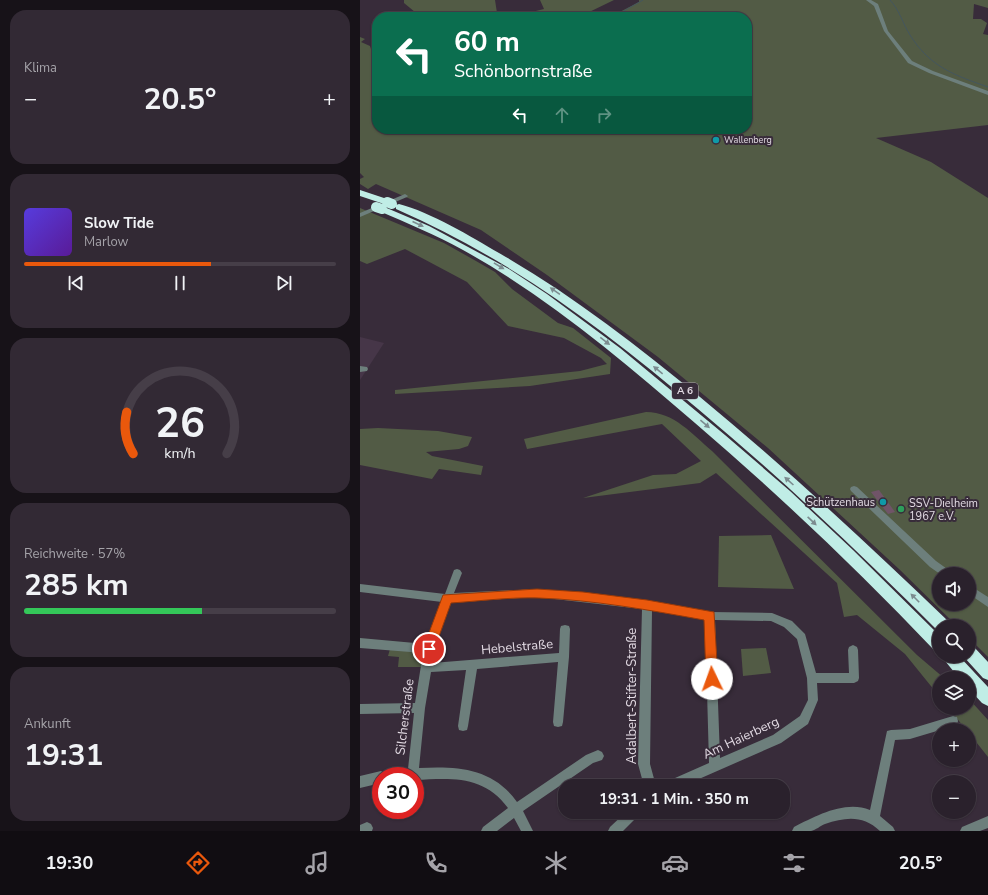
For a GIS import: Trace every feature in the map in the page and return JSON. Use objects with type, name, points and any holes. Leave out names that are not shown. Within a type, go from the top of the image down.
[{"type":"highway","name":"A 6","points":[[360,193],[448,237],[500,266],[600,337],[716,434],[760,473],[863,569],[932,638]]},
{"type":"highway","name":"A 6","points":[[360,201],[384,205],[440,224],[476,241],[516,265],[591,316],[698,402],[772,465],[936,619]]},
{"type":"highway","points":[[976,659],[988,672]]},
{"type":"highway","points":[[956,663],[988,698]]},
{"type":"street","points":[[868,0],[876,5],[886,31],[910,62],[931,72],[988,93]]},
{"type":"street","points":[[360,215],[405,196]]},
{"type":"street","points":[[854,489],[922,554],[938,567]]},
{"type":"street","name":"Silcherstraße","points":[[414,767],[420,708],[429,649],[457,573]]},
{"type":"street","name":"Am Haierberg","points":[[360,588],[447,598],[537,593],[583,596],[710,616],[772,617],[788,624],[801,638],[812,678],[813,700],[804,720],[777,739],[686,779]]},
{"type":"street","points":[[976,594],[988,602]]},
{"type":"street","name":"Adalbert-Stifter-Straße","points":[[647,605],[644,764],[648,779]]},
{"type":"street","points":[[710,616],[715,766]]},
{"type":"street","name":"Hebelstraße","points":[[558,722],[565,629]]},
{"type":"street","points":[[360,643],[429,649]]},
{"type":"street","points":[[812,678],[854,678],[853,650]]},
{"type":"street","name":"Hebelstraße","points":[[426,668],[564,657]]},
{"type":"street","name":"Hebelstraße","points":[[463,726],[472,665]]},
{"type":"street","points":[[360,709],[420,708]]},
{"type":"street","points":[[874,818],[891,735],[910,734],[953,721]]},
{"type":"street","points":[[487,831],[590,759],[598,756]]},
{"type":"street","points":[[424,775],[478,777],[497,788],[515,810],[527,831]]},
{"type":"street","points":[[360,782],[372,780]]},
{"type":"street","points":[[798,831],[824,818],[842,813],[865,814],[874,818],[889,831]]},
{"type":"street","points":[[614,831],[627,819]]},
{"type":"street","points":[[966,831],[988,822]]},
{"type":"shaded area","points":[[360,337],[384,343],[360,380]]},
{"type":"green space","points":[[404,0],[495,0],[497,12],[415,12],[404,3]]},
{"type":"green space","points":[[540,0],[614,0],[589,12],[532,12],[544,9]]},
{"type":"green space","points":[[639,0],[988,0],[988,8],[974,4],[973,19],[981,19],[987,23],[983,34],[988,35],[988,125],[876,138],[931,162],[988,198],[988,657],[976,645],[976,619],[950,619],[942,611],[976,611],[976,567],[932,567],[932,601],[768,448],[658,357],[547,275],[481,230],[376,184],[368,189],[360,184],[360,179],[364,177],[360,173],[360,37],[365,39],[361,42],[370,46],[372,52],[372,134],[752,134],[752,12],[620,12],[639,2]]},
{"type":"green space","points":[[360,208],[444,243],[495,272],[512,289],[558,323],[573,328],[611,358],[610,374],[530,386],[395,394],[395,390],[580,371],[607,364],[601,358],[564,338],[508,326],[467,282],[405,249],[367,264],[360,261]]},
{"type":"green space","points":[[646,412],[656,413],[674,420],[690,431],[712,451],[917,655],[936,671],[932,671],[932,687],[905,654],[857,615],[844,617],[837,583],[716,473],[700,483],[583,498],[653,475],[676,474],[701,461],[662,424],[527,449],[524,439]]},
{"type":"green space","points":[[378,428],[438,431],[472,437],[468,446],[459,449],[426,452],[432,456],[483,466],[481,475],[439,469],[432,479],[360,465],[360,429]]},
{"type":"green space","points":[[771,535],[794,589],[718,587],[719,536]]},
{"type":"green space","points":[[766,648],[771,673],[743,676],[741,649]]},
{"type":"green space","points":[[390,649],[421,651],[424,653],[423,667],[398,667],[399,657],[388,656]]},
{"type":"green space","points":[[976,707],[988,720],[988,757],[976,742],[976,723],[961,723],[954,715],[976,715]]},
{"type":"building","name":"Schützenhaus","points":[[879,490],[895,512],[888,514],[871,492]]},
{"type":"waterway","points":[[622,12],[643,0]]},
{"type":"waterway","points":[[890,0],[896,8],[910,35],[926,55],[954,74],[988,87]]},
{"type":"place","name":"Wallenberg","points":[[716,140]]},
{"type":"place","name":"Schützenhaus","points":[[883,502]]},
{"type":"place","name":"SSV-Dielheim 1967 e.V.","points":[[901,509]]},
{"type":"route","points":[[429,649],[447,598],[496,594],[537,593],[583,596],[710,616],[712,679]]}]
